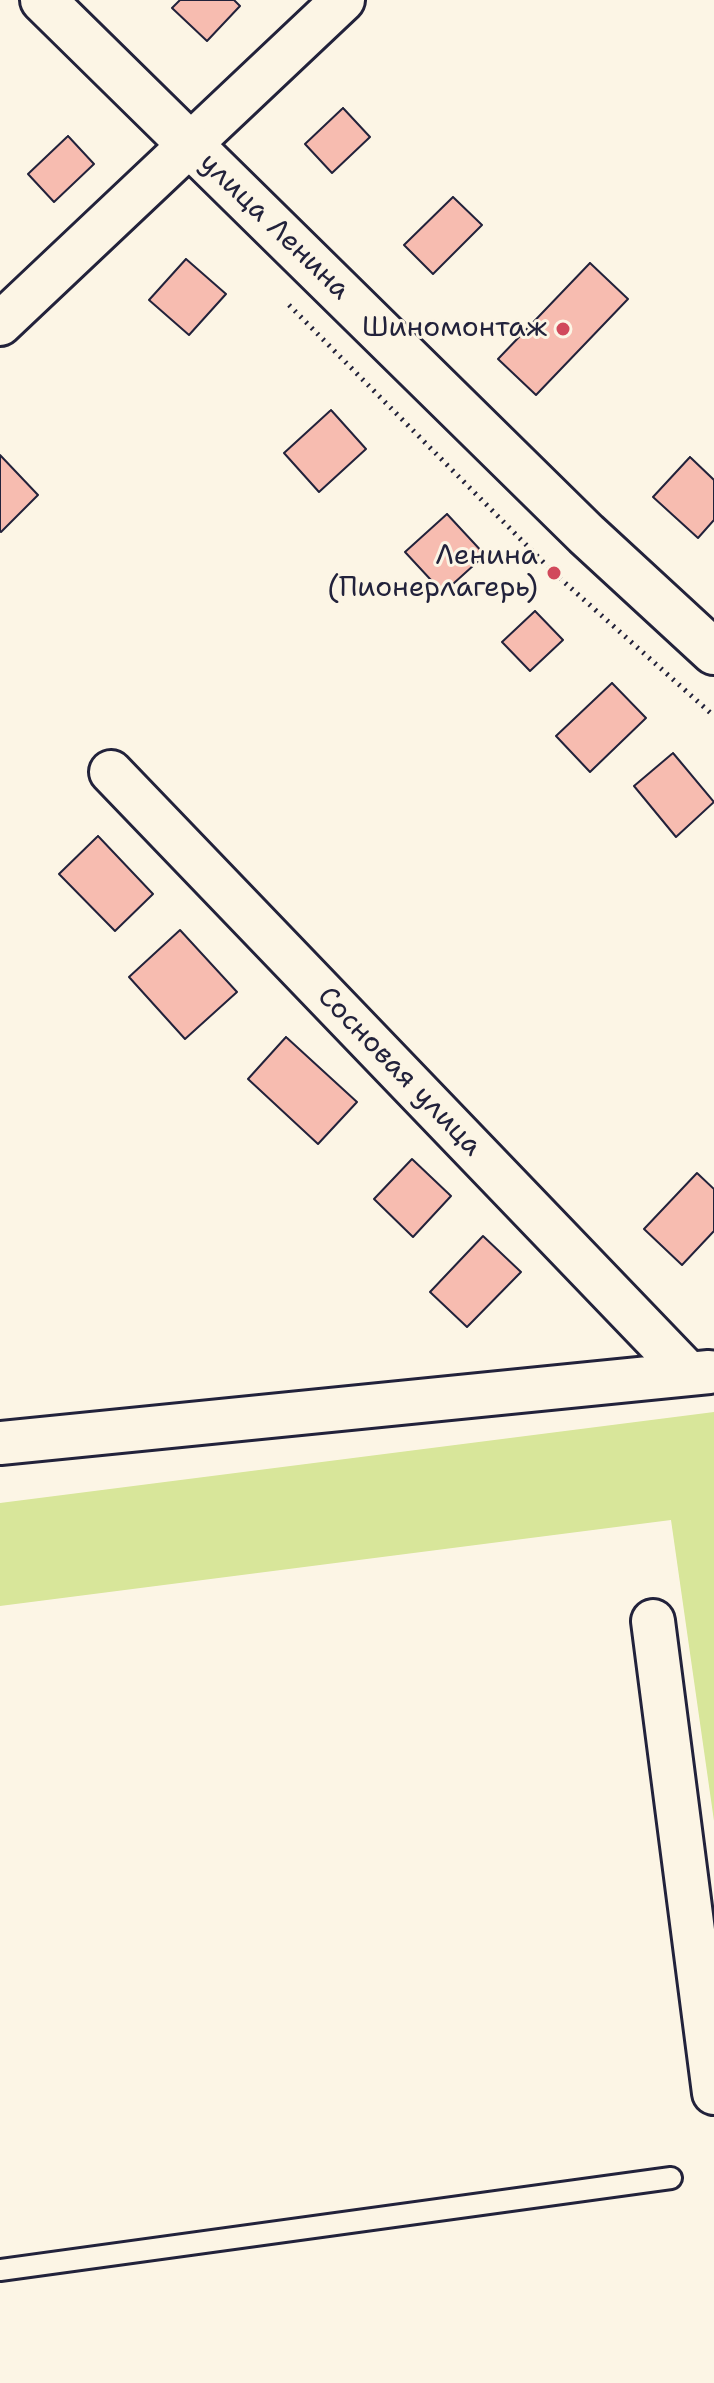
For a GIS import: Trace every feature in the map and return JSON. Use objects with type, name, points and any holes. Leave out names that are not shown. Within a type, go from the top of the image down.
[{"type":"street","name":"улица Ленина","points":[[43,0],[586,534],[714,652]]},
{"type":"street","points":[[0,324],[343,0]]},
{"type":"street","name":"Сосновая улица","points":[[111,772],[701,1372]]},
{"type":"street","points":[[0,1443],[701,1372]]},
{"type":"street","points":[[653,1621],[714,2093]]},
{"type":"lane","points":[[0,2270],[671,2178]]},
{"type":"green space","points":[[714,1412],[714,1821],[671,1520],[0,1606],[0,1503]]},
{"type":"building","points":[[180,0],[234,0],[240,6],[207,41],[172,8]]},
{"type":"building","points":[[343,108],[370,137],[332,173],[305,144]]},
{"type":"building","points":[[68,136],[94,164],[54,202],[28,174]]},
{"type":"building","points":[[453,197],[482,225],[433,274],[404,245]]},
{"type":"building","points":[[186,259],[226,294],[189,335],[149,300]]},
{"type":"building","name":"Шиномонтаж","points":[[590,263],[628,299],[536,395],[498,359]]},
{"type":"building","points":[[331,410],[366,449],[319,492],[284,453]]},
{"type":"building","points":[[0,455],[38,495],[1,532],[0,531]]},
{"type":"building","points":[[690,457],[714,480],[714,520],[698,538],[653,497]]},
{"type":"building","points":[[447,514],[485,555],[443,593],[405,552]]},
{"type":"building","points":[[535,611],[563,640],[530,671],[502,642]]},
{"type":"building","points":[[612,683],[646,718],[590,772],[556,736]]},
{"type":"building","points":[[673,753],[714,802],[676,837],[634,786]]},
{"type":"building","points":[[98,836],[153,894],[115,931],[59,874]]},
{"type":"building","points":[[180,930],[237,992],[185,1039],[129,977]]},
{"type":"building","points":[[286,1037],[357,1102],[318,1144],[248,1079]]},
{"type":"building","points":[[412,1159],[451,1196],[413,1237],[374,1199]]},
{"type":"building","points":[[697,1173],[714,1189],[714,1231],[682,1265],[644,1229]]},
{"type":"building","points":[[483,1236],[521,1272],[467,1327],[430,1292]]},
{"type":"place","name":"Шиномонтаж","points":[[563,329]]},
{"type":"place","name":"Ленина (Пионерлагерь)","points":[[554,573]]}]
